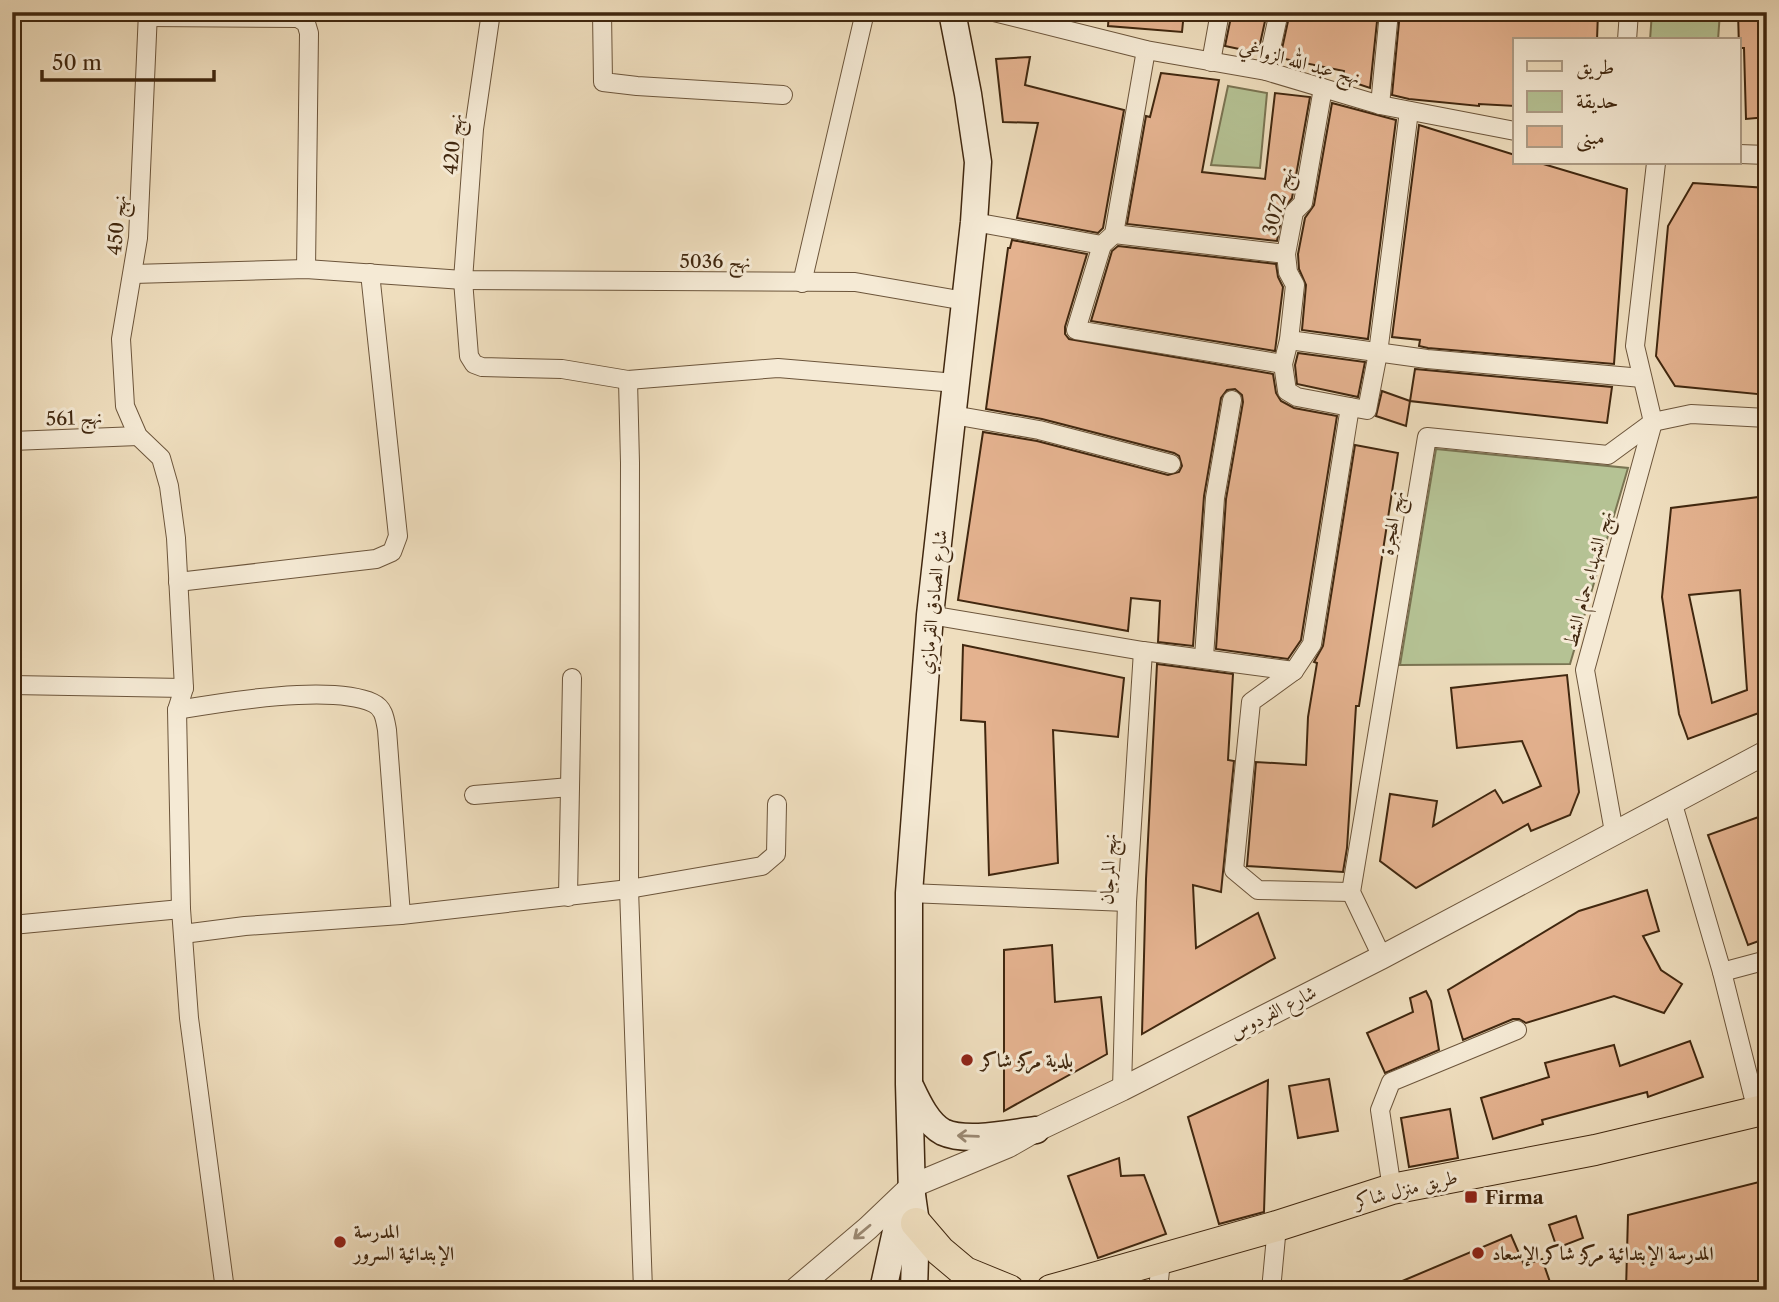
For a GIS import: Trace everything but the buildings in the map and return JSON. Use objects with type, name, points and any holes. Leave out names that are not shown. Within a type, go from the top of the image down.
[{"type":"main road","name":"شارع الصادق القرمازي","points":[[914,1290],[909,1084],[909,893],[930,615],[974,222],[978,162],[952,12]]},
{"type":"main road","points":[[909,1084],[925,1113],[942,1131],[967,1138],[1036,1130]]},
{"type":"main road","name":"طريق منزل شاكر","points":[[1051,1290],[1160,1275],[1277,1226],[1392,1189],[1595,1150],[1762,1110]]},
{"type":"main road","name":"شارع الصادق القرمازي","points":[[883,1290],[896,1231],[913,1201]]},
{"type":"main road","points":[[913,1201],[940,1251],[965,1272],[1009,1290]]},
{"type":"street","name":"نهج 420","points":[[491,12],[474,129],[463,280],[469,356],[474,364],[482,367],[562,369],[628,380]]},
{"type":"street","points":[[603,12],[603,82],[783,95]]},
{"type":"street","points":[[802,283],[865,12]]},
{"type":"street","name":"نهج عبد الله الزواغي","points":[[994,12],[1025,16],[1146,50],[1266,71],[1380,105],[1513,131]]},
{"type":"street","points":[[1211,62],[1220,12]]},
{"type":"street","points":[[1266,71],[1279,12]]},
{"type":"street","points":[[1380,105],[1389,12]]},
{"type":"street","points":[[1627,38],[1629,12]]},
{"type":"street","points":[[148,15],[298,18],[306,23],[309,33],[306,269]]},
{"type":"street","name":"نهج 450","points":[[148,15],[138,238],[121,339],[124,406],[138,436],[161,458],[169,486],[176,538],[184,688]]},
{"type":"street","points":[[1146,50],[1108,239],[1076,330],[1283,364],[1287,391],[1297,397],[1367,410],[1378,353],[1409,111]]},
{"type":"street","name":"نهج 3072","points":[[1283,364],[1296,285],[1288,272],[1286,254],[1294,212],[1303,203],[1324,88]]},
{"type":"street","points":[[1740,154],[1767,155]]},
{"type":"street","points":[[1653,422],[1635,346],[1656,164]]},
{"type":"street","points":[[974,222],[1108,239],[1286,254]]},
{"type":"street","name":"نهج 5036","points":[[133,274],[306,269],[463,280],[855,282],[965,301]]},
{"type":"street","points":[[178,582],[376,559],[392,552],[398,536],[370,274]]},
{"type":"street","points":[[1289,340],[1378,353],[1642,378]]},
{"type":"street","points":[[643,1290],[629,890],[628,380],[778,368],[956,383]]},
{"type":"street","points":[[1204,657],[1215,498],[1232,400]]},
{"type":"street","points":[[1350,407],[1312,644],[1294,671],[1251,702],[1234,870],[1258,890],[1351,892],[1382,957]]},
{"type":"street","name":"نهج الهجرة","points":[[1351,892],[1427,437],[1608,455],[1653,422],[1691,414],[1767,418]]},
{"type":"street","points":[[953,415],[1039,430],[1171,464]]},
{"type":"street","name":"نهج الشهداء حمام الشط","points":[[1614,832],[1585,670],[1653,422]]},
{"type":"street","name":"نهج 561","points":[[12,441],[138,436]]},
{"type":"street","points":[[930,615],[1143,651],[1294,671]]},
{"type":"street","name":"نهج المرجان","points":[[1122,1089],[1127,902],[1143,651]]},
{"type":"street","points":[[568,897],[572,678]]},
{"type":"street","points":[[12,685],[184,688],[177,710],[181,909],[190,1018],[225,1290]]},
{"type":"street","points":[[177,710],[248,698],[328,695],[374,703],[384,712],[401,915]]},
{"type":"street","name":"شارع الفردوس","points":[[795,1290],[868,1228],[1007,1146],[1382,957],[1767,752]]},
{"type":"street","points":[[474,795],[570,787]]},
{"type":"street","points":[[1672,801],[1762,1110]]},
{"type":"street","points":[[183,934],[245,926],[401,915],[629,890],[762,866],[776,854],[777,804]]},
{"type":"street","points":[[909,893],[1127,902]]},
{"type":"street","points":[[12,925],[181,909]]},
{"type":"street","points":[[1722,972],[1767,960]]},
{"type":"street","points":[[1392,1189],[1380,1110],[1391,1082],[1517,1031]]},
{"type":"street","points":[[1271,1290],[1277,1226]]},
{"type":"green space","points":[[1652,12],[1720,12],[1718,38],[1650,38]]},
{"type":"green space","points":[[1228,86],[1267,93],[1260,168],[1211,165]]},
{"type":"green space","points":[[1436,449],[1628,468],[1570,664],[1400,665]]},
{"type":"place","name":"بلدية مركز شاكر","points":[[967,1060]]},
{"type":"place","name":"Firma","points":[[1471,1197]]},
{"type":"place","name":"المدرسة الإبتدائية السرور","points":[[340,1242]]},
{"type":"place","name":"المدرسة الإبتدائية مركز شاكر الإسعاد","points":[[1478,1253]]}]
